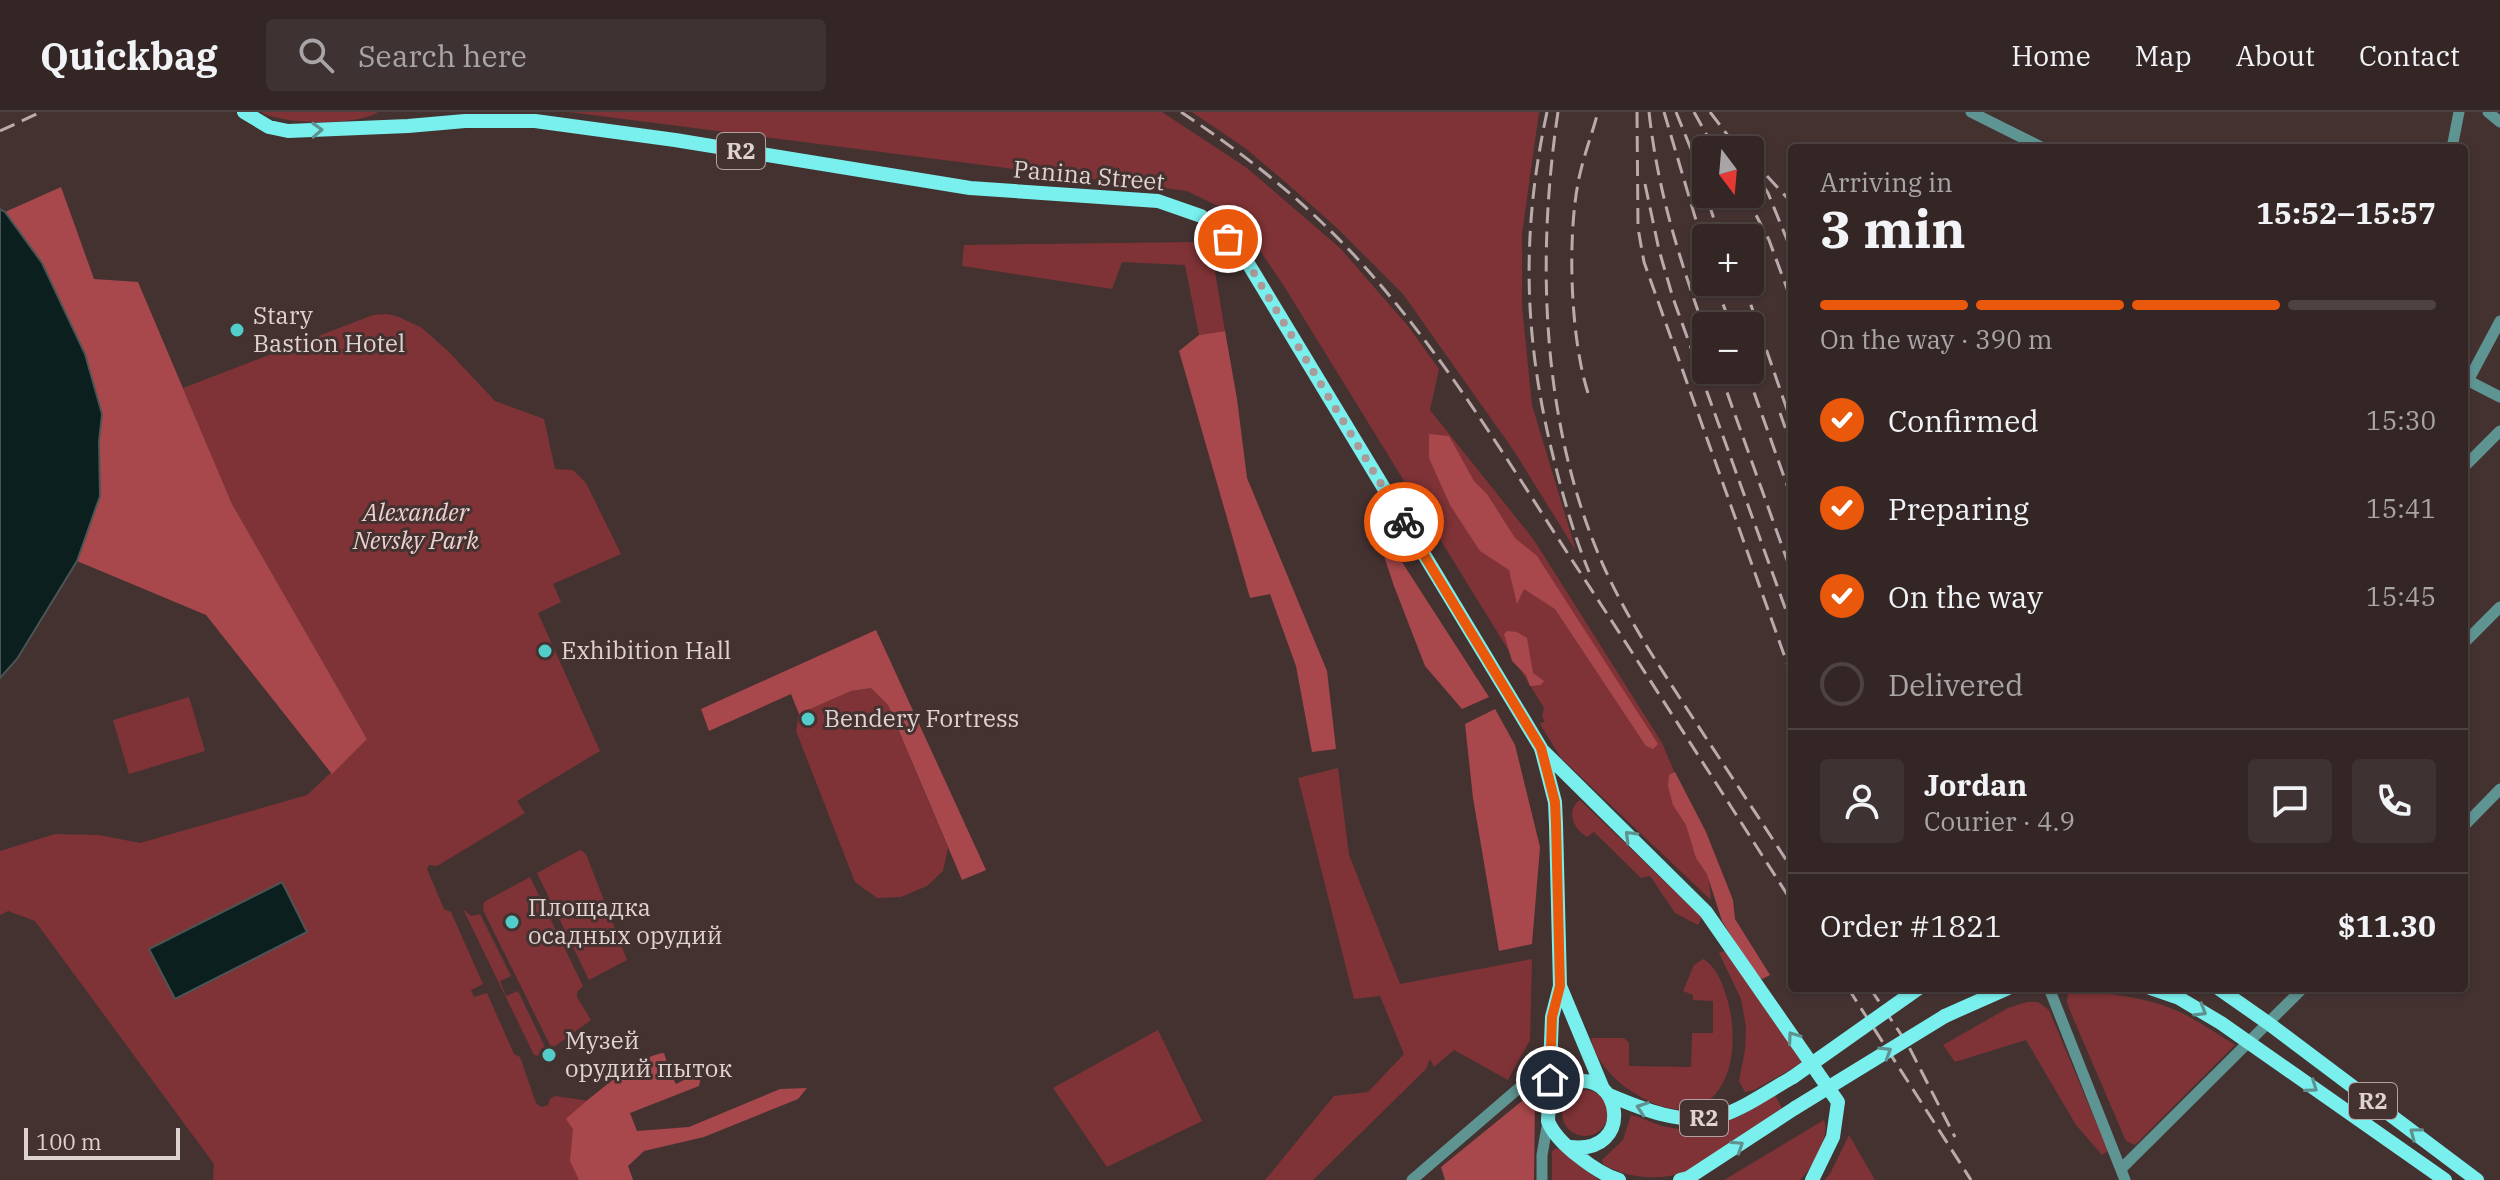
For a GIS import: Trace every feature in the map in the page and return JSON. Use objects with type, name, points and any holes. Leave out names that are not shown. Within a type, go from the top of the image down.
[{"type":"main road","name":"R2","points":[[244,112],[269,127],[288,131],[410,119],[535,121]]},
{"type":"main road","name":"R2","points":[[504,112],[535,121]]},
{"type":"main road","name":"Panina Street","points":[[535,121],[675,140],[970,188],[1158,201],[1201,216],[1228,239],[1249,265],[1541,748],[1555,802],[1560,986]]},
{"type":"main road","points":[[1541,748],[1706,912],[1838,1102],[1833,1137],[1812,1180]]},
{"type":"main road","name":"R2","points":[[1548,1115],[1552,1017],[1560,986]]},
{"type":"main road","name":"R2","points":[[1560,986],[1606,1092],[1642,1108],[1694,1119],[1720,1116],[1793,1077],[1913,992]]},
{"type":"main road","name":"R2","points":[[1685,1179],[1945,1016],[1999,992]]},
{"type":"main road","name":"R2","points":[[2162,992],[2179,998],[2248,1042],[2445,1180]]},
{"type":"main road","name":"R2","points":[[2224,992],[2477,1180]]},
{"type":"main road","points":[[1570,1147],[1584,1149],[1598,1144],[1609,1135],[1615,1122],[1615,1108],[1606,1092],[1593,1083],[1581,1081],[1559,1089],[1552,1098],[1548,1115],[1552,1132],[1595,1169],[1619,1180]]},
{"type":"street","points":[[1971,112],[2035,144]]},
{"type":"street","points":[[2453,144],[2459,112]]},
{"type":"street","points":[[2488,112],[2500,122]]},
{"type":"street","points":[[2468,377],[2500,321]]},
{"type":"street","points":[[2468,381],[2500,397]]},
{"type":"street","points":[[2468,463],[2500,431]]},
{"type":"street","points":[[2468,639],[2500,607]]},
{"type":"street","points":[[2468,822],[2500,789]]},
{"type":"street","points":[[2051,992],[2123,1174],[2299,992]]},
{"type":"street","points":[[1412,1180],[1526,1082],[1550,1080]]},
{"type":"street","points":[[1542,1180],[1548,1115]]},
{"type":"green space","points":[[261,112],[378,112],[354,120],[320,122],[286,119]]},
{"type":"green space","points":[[569,112],[1162,112],[1247,168],[1340,248],[1408,326],[1439,369],[1430,410],[1534,540],[1662,743],[1705,844],[1711,900],[1561,758],[1540,724],[1545,721],[1542,717],[1544,708],[1284,286],[1244,227],[1218,206],[1187,191]]},
{"type":"green space","points":[[1192,112],[1539,112],[1522,234],[1522,307],[1532,405],[1576,551],[1514,451],[1403,294],[1290,186],[1245,148]]},
{"type":"green space","points":[[1198,242],[1212,254],[1225,331],[1199,335],[1185,265],[1122,262],[1112,289],[962,266],[964,245]]},
{"type":"green space","name":"Alexander Nevsky Park","points":[[387,314],[422,328],[495,401],[544,419],[555,469],[573,470],[586,483],[621,554],[553,584],[561,602],[538,613],[600,751],[517,801],[525,813],[437,866],[429,865],[427,869],[444,909],[451,912],[483,984],[471,990],[474,997],[487,993],[514,1054],[520,1057],[536,1103],[541,1107],[548,1105],[555,1096],[604,1103],[633,1180],[213,1180],[214,1164],[35,921],[8,911],[0,915],[0,851],[55,834],[99,835],[140,843],[307,795],[367,739],[232,504],[183,388],[373,315]]},
{"type":"green space","points":[[871,688],[888,705],[948,848],[943,871],[927,886],[901,897],[877,898],[855,882],[796,731],[799,714],[851,691]]},
{"type":"green space","points":[[189,697],[205,751],[129,774],[113,720]]},
{"type":"green space","points":[[1338,768],[1349,855],[1400,984],[1532,959],[1530,1040],[1508,1080],[1454,1050],[1434,1067],[1430,1059],[1426,1069],[1313,1180],[1265,1180],[1334,1096],[1368,1092],[1404,1054],[1380,996],[1354,999],[1298,778]]},
{"type":"green space","points":[[1580,800],[1702,917],[1698,925],[1675,913],[1650,876],[1641,878],[1594,832],[1587,837],[1578,830],[1572,814]]},
{"type":"green space","points":[[580,850],[586,854],[627,960],[589,980],[537,873]]},
{"type":"green space","points":[[530,877],[583,986],[577,997],[591,1020],[554,1047],[550,1045],[483,910],[484,902]]},
{"type":"green space","points":[[463,909],[471,916],[480,914],[511,976],[500,981],[506,996],[518,991],[545,1047],[538,1056],[534,1055]]},
{"type":"green space","points":[[1727,950],[1802,1063],[1745,1092],[1739,1081],[1746,1027],[1741,999],[1719,953]]},
{"type":"green space","points":[[1703,959],[1721,981],[1731,1017],[1733,1044],[1729,1068],[1720,1089],[1705,1103],[1685,1109],[1661,1106],[1618,1081],[1600,1061],[1591,1038],[1624,1038],[1629,1043],[1629,1066],[1691,1067],[1692,1033],[1713,1033],[1713,1001],[1693,1000],[1693,995],[1683,991],[1694,965]]},
{"type":"green space","points":[[2090,992],[2159,1004],[2186,1015],[2235,1045],[2135,1145],[2126,1141],[2071,1013],[2068,994]]},
{"type":"green space","points":[[2038,1002],[2049,1010],[2108,1151],[2102,1155],[2076,1125],[2026,1040],[1955,1062],[1943,1045],[2008,1008]]},
{"type":"green space","points":[[1158,1030],[1202,1121],[1107,1167],[1053,1088]]},
{"type":"green space","points":[[1585,1090],[1601,1097],[1608,1113],[1601,1129],[1585,1136],[1569,1129],[1562,1113],[1569,1097]]},
{"type":"green space","points":[[1775,1095],[1782,1108],[1689,1172],[1634,1176],[1603,1164],[1602,1160],[1623,1140],[1631,1115],[1667,1127],[1697,1129],[1724,1123]]},
{"type":"green space","points":[[1824,1120],[1823,1143],[1800,1180],[1724,1180]]},
{"type":"green space","points":[[1849,1135],[1875,1180],[1825,1180]]},
{"type":"green space","points":[[1560,1148],[1599,1180],[1552,1180],[1552,1152]]},
{"type":"shaded area","points":[[61,187],[94,279],[138,282],[232,504],[367,739],[332,774],[206,615],[77,561],[100,496],[102,414],[85,354],[42,263],[5,212]]},
{"type":"shaded area","points":[[1225,331],[1247,478],[1327,671],[1336,749],[1312,752],[1296,666],[1270,594],[1250,598],[1179,351],[1199,335]]},
{"type":"shaded area","points":[[1429,434],[1449,436],[1474,481],[1487,494],[1515,538],[1537,556],[1658,744],[1653,749],[1646,746],[1555,609],[1524,589],[1517,604],[1509,570],[1480,551],[1450,505],[1429,458]]},
{"type":"shaded area","points":[[1369,511],[1489,697],[1462,709],[1425,666]]},
{"type":"shaded area","points":[[876,630],[986,870],[962,880],[888,705],[871,688],[851,691],[799,714],[791,694],[709,731],[701,709]]},
{"type":"shaded area","points":[[1507,631],[1527,638],[1533,673],[1544,681],[1541,685],[1530,686],[1526,675],[1512,661],[1504,634]]},
{"type":"shaded area","points":[[1495,709],[1515,745],[1540,847],[1532,944],[1499,951],[1473,798],[1465,724]]},
{"type":"shaded area","points":[[1675,772],[1706,832],[1733,900],[1735,919],[1770,975],[1762,979],[1755,974],[1722,921],[1707,874],[1696,858],[1686,825],[1673,805],[1668,786],[1669,775]]},
{"type":"shaded area","points":[[664,1053],[676,1084],[702,1071],[699,1086],[630,1113],[637,1131],[689,1127],[780,1089],[807,1088],[798,1099],[704,1137],[644,1151],[628,1166],[633,1180],[579,1180],[570,1161],[573,1129],[566,1119],[599,1090],[641,1061]]},
{"type":"shaded area","points":[[1528,1096],[1535,1098],[1534,1180],[1445,1180],[1441,1167]]},
{"type":"water","points":[[0,209],[42,263],[85,354],[102,414],[100,496],[77,561],[17,659],[0,678]]},
{"type":"water","points":[[282,882],[307,932],[175,999],[149,949]]},
{"type":"railway","points":[[0,131],[41,112]]},
{"type":"railway","points":[[1181,112],[1250,161],[1314,215],[1354,255],[1414,327],[1496,442],[1788,896]]},
{"type":"railway","points":[[1547,112],[1538,158],[1530,247],[1532,334],[1537,378],[1556,468],[1589,572]]},
{"type":"railway","points":[[1558,112],[1547,230],[1546,291],[1550,352],[1570,470],[1588,527],[1611,582],[1638,632],[1788,863]]},
{"type":"railway","points":[[1588,393],[1577,344],[1572,256],[1579,178],[1598,112]]},
{"type":"railway","points":[[1637,112],[1638,228],[1644,262],[1788,666]]},
{"type":"railway","points":[[1649,112],[1671,224],[1699,312]]},
{"type":"railway","points":[[1664,112],[1697,224]]},
{"type":"railway","points":[[1676,112],[1716,224]]},
{"type":"railway","points":[[1694,112],[1707,136]]},
{"type":"railway","points":[[1710,112],[1728,136]]},
{"type":"railway","points":[[1767,176],[1788,199]]},
{"type":"railway","points":[[1645,184],[1673,298],[1788,616]]},
{"type":"railway","points":[[1764,187],[1788,242]]},
{"type":"railway","points":[[1752,208],[1769,240],[1788,291]]},
{"type":"railway","points":[[1720,296],[1726,312]]},
{"type":"railway","points":[[1748,296],[1788,412]]},
{"type":"railway","points":[[1724,384],[1788,563]]},
{"type":"railway","points":[[1751,384],[1788,488]]},
{"type":"railway","points":[[1780,413],[1788,436]]},
{"type":"railway","points":[[1851,992],[1971,1180]]},
{"type":"railway","points":[[1873,992],[1908,1045],[1955,1137]]},
{"type":"way so far","points":[[1228,239],[1249,265],[1404,522]]},
{"type":"place","name":"Stary Bastion Hotel","points":[[237,330]]},
{"type":"place","name":"Exhibition Hall","points":[[545,651]]},
{"type":"place","name":"Bendery Fortress","points":[[808,719]]},
{"type":"place","name":"Площадка осадных орудий","points":[[512,922]]},
{"type":"place","name":"Музей орудий пыток","points":[[549,1055]]},
{"type":"route","points":[[1404,522],[1541,748],[1555,802],[1556,824],[1560,986],[1552,1017],[1550,1080]]}]
